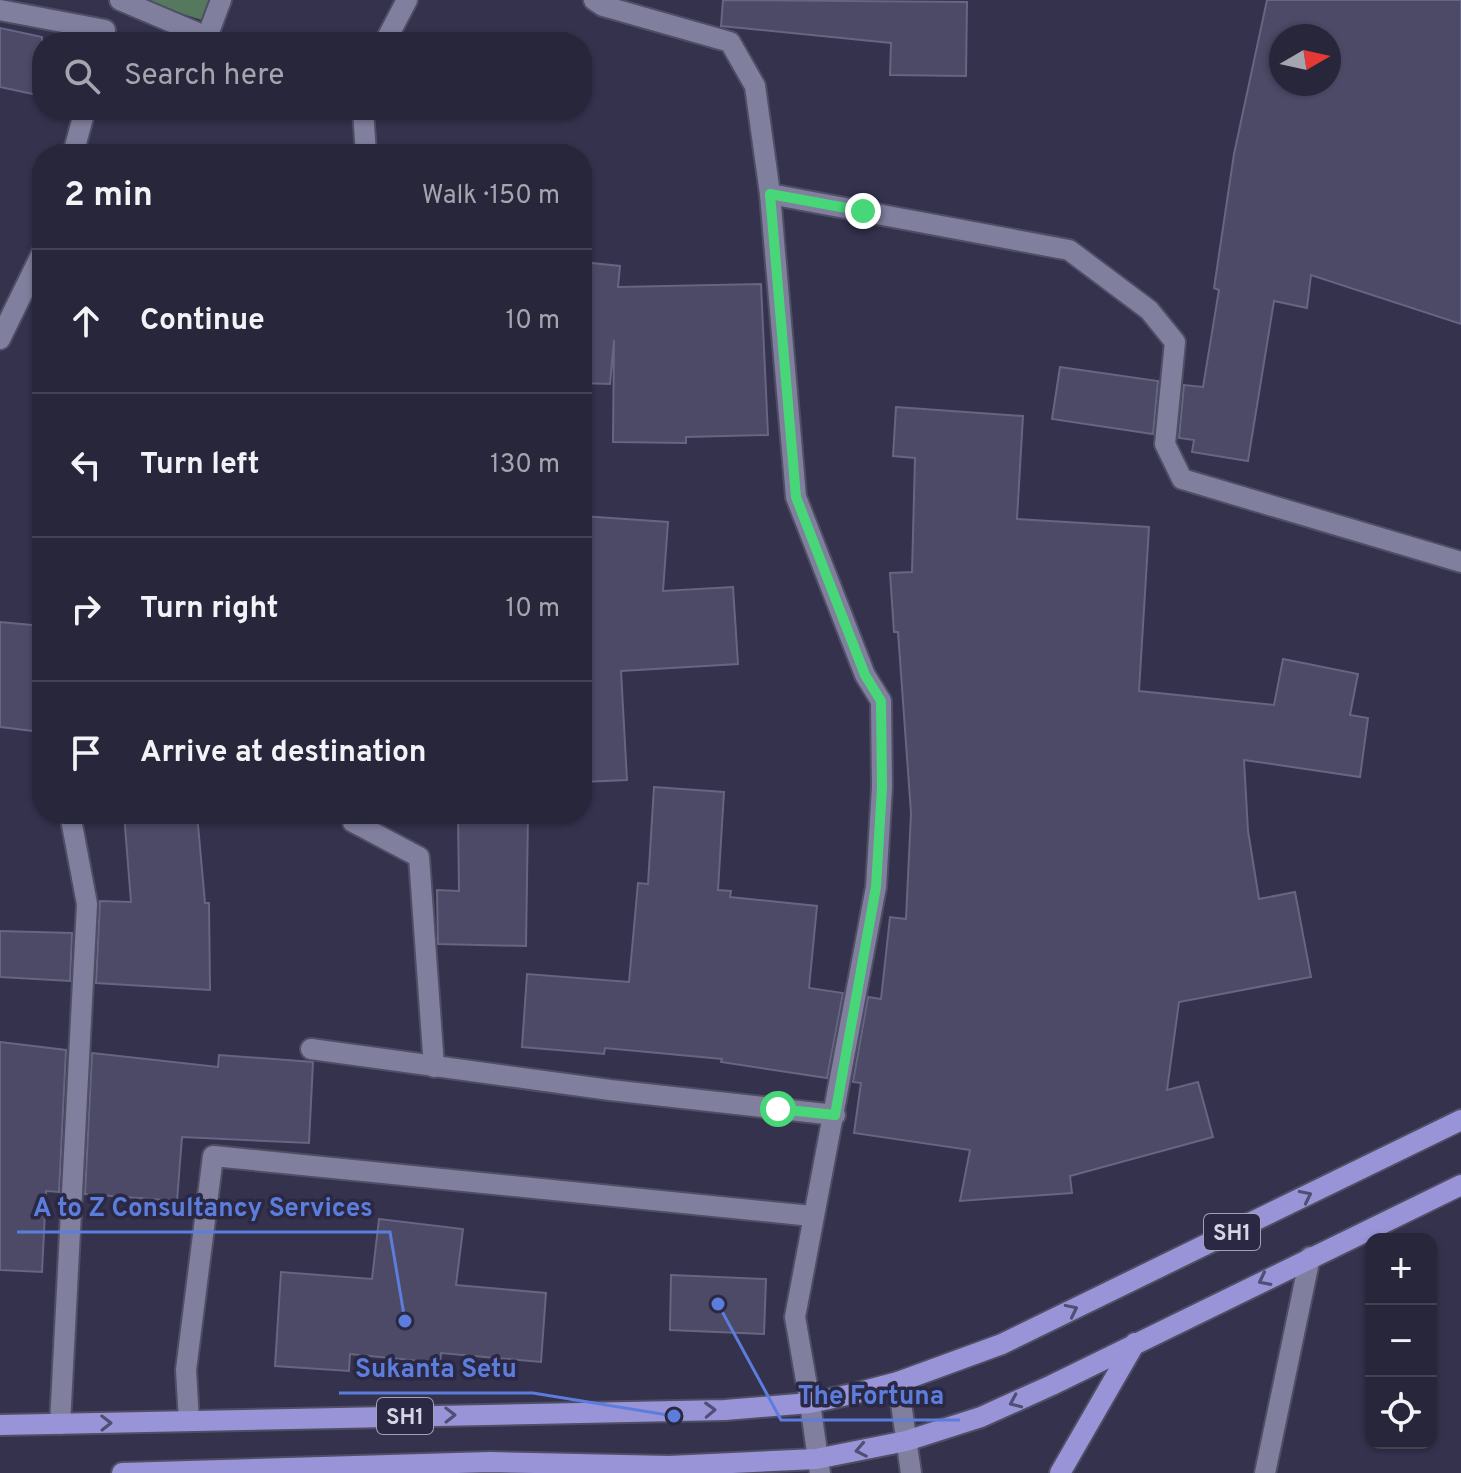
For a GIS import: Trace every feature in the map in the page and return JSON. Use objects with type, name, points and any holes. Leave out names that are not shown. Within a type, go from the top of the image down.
[{"type":"main road","name":"SH1","points":[[0,1425],[725,1410],[810,1403],[898,1382],[1002,1344],[1461,1120]]},
{"type":"main road","name":"SH1","points":[[122,1473],[818,1466],[981,1417],[1461,1185]]},
{"type":"main road","points":[[1060,1473],[1135,1343]]},
{"type":"street","points":[[106,32],[119,0],[195,32]]},
{"type":"street","points":[[209,32],[221,0]]},
{"type":"street","points":[[390,32],[407,0]]},
{"type":"street","points":[[594,0],[603,6],[730,42],[755,86],[770,194],[796,497],[865,675],[881,701],[882,787],[876,887],[795,1317],[818,1466]]},
{"type":"street","points":[[0,10],[88,32]]},
{"type":"street","points":[[76,144],[82,120]]},
{"type":"street","points":[[364,120],[365,144]]},
{"type":"street","points":[[770,194],[1069,250],[1149,310],[1175,342],[1165,444],[1182,479],[1461,562]]},
{"type":"street","points":[[2,333],[32,273]]},
{"type":"street","points":[[60,1424],[87,904],[72,824]]},
{"type":"street","points":[[357,824],[419,857],[434,1067]]},
{"type":"street","points":[[311,1049],[434,1067],[835,1115]]},
{"type":"street","points":[[189,1421],[186,1370],[213,1156],[812,1216]]},
{"type":"street","points":[[1265,1473],[1310,1257]]},
{"type":"street","points":[[898,1382],[911,1473]]},
{"type":"shaded area","points":[[138,0],[210,0],[202,20]]},
{"type":"building","points":[[723,0],[967,2],[966,76],[890,75],[891,43],[721,26]]},
{"type":"building","points":[[1267,0],[1461,0],[1461,324],[1311,275],[1307,308],[1274,301],[1248,461],[1192,452],[1194,440],[1179,438],[1184,385],[1203,387],[1219,290],[1214,288],[1234,154]]},
{"type":"building","points":[[0,28],[32,35],[32,94],[0,87]]},
{"type":"building","points":[[592,263],[620,266],[618,287],[761,284],[768,435],[686,437],[686,443],[613,442],[614,340],[610,384],[592,383]]},
{"type":"building","points":[[1060,367],[1158,381],[1153,434],[1052,419]]},
{"type":"building","points":[[896,407],[1023,416],[1017,519],[1149,527],[1139,691],[1274,705],[1283,659],[1358,674],[1350,715],[1368,718],[1360,777],[1244,760],[1248,831],[1259,899],[1295,892],[1311,977],[1179,1002],[1167,1090],[1198,1082],[1213,1137],[1070,1176],[1072,1193],[960,1201],[970,1150],[854,1133],[861,1083],[853,1082],[868,997],[881,999],[890,917],[906,919],[911,813],[898,632],[894,632],[890,573],[912,572],[915,458],[893,456]]},
{"type":"building","points":[[592,517],[668,522],[663,591],[733,587],[738,664],[621,671],[627,780],[592,782]]},
{"type":"building","points":[[0,622],[32,625],[32,731],[0,727]]},
{"type":"building","points":[[654,787],[724,792],[718,890],[731,891],[730,897],[817,906],[809,988],[843,993],[827,1078],[721,1062],[722,1059],[605,1048],[604,1054],[522,1047],[527,974],[629,982],[638,883],[648,884]]},
{"type":"building","points":[[125,824],[198,824],[205,903],[209,903],[210,990],[96,983],[100,901],[131,902]]},
{"type":"building","points":[[458,824],[528,824],[526,946],[438,944],[437,890],[459,891]]},
{"type":"building","points":[[0,931],[72,933],[70,981],[0,977]]},
{"type":"building","points":[[0,1042],[66,1050],[59,1192],[46,1191],[42,1272],[0,1270]]},
{"type":"building","points":[[92,1053],[218,1067],[219,1055],[313,1062],[309,1143],[182,1137],[177,1201],[85,1194]]},
{"type":"building","points":[[379,1219],[463,1229],[456,1285],[546,1293],[541,1362],[441,1353],[440,1363],[350,1354],[349,1371],[275,1366],[281,1272],[372,1279]]},
{"type":"building","points":[[671,1275],[766,1279],[764,1334],[670,1330]]},
{"type":"place","name":"The Fortuna","points":[[718,1304]]},
{"type":"place","name":"A to Z Consultancy Services","points":[[405,1321]]},
{"type":"place","name":"Sukanta Setu","points":[[674,1416]]},
{"type":"route","points":[[778,1109],[835,1115],[876,887],[882,787],[881,701],[865,675],[836,593],[796,497],[770,194],[863,211]]}]
